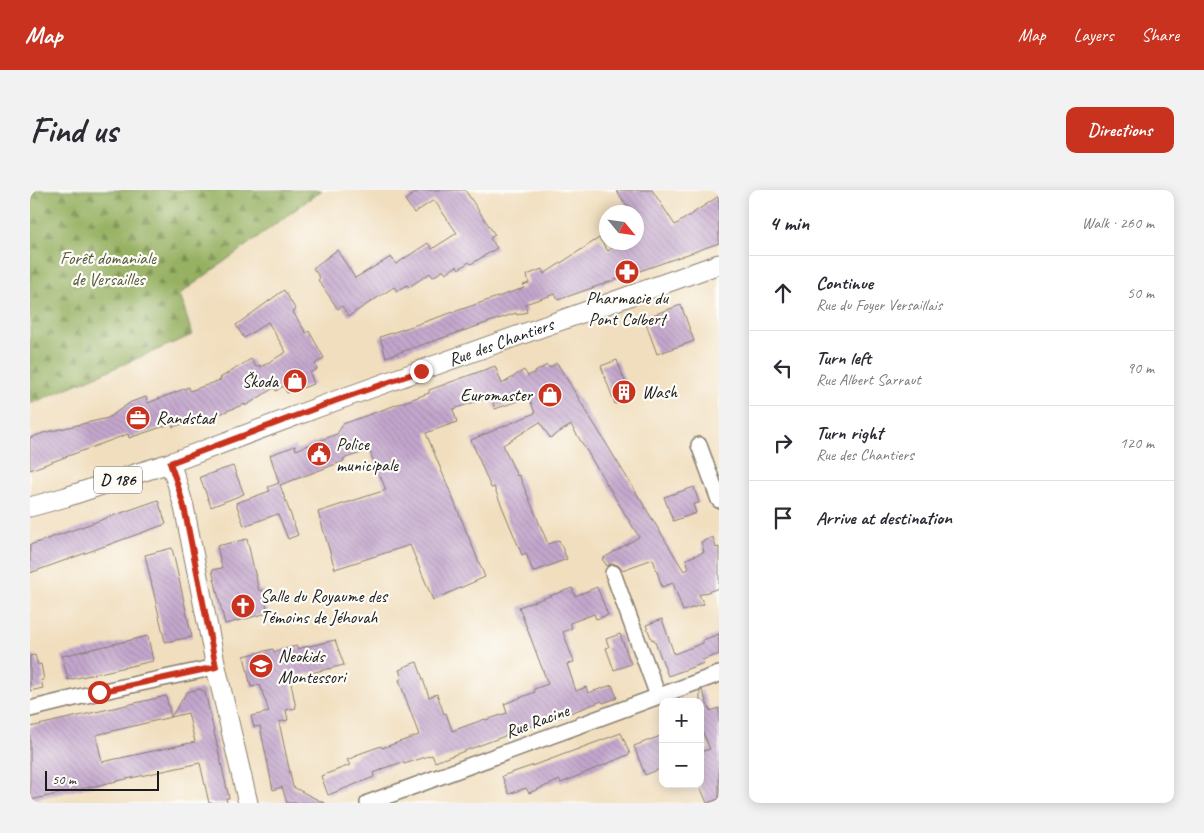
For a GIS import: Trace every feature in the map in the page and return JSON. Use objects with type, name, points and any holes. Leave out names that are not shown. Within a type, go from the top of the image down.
[{"type":"main road","name":"Rue des Chantiers","points":[[170,463],[335,401],[719,264]]},
{"type":"main road","name":"D 186","points":[[30,508],[170,463]]},
{"type":"main road","points":[[170,463],[184,507],[216,667],[248,803]]},
{"type":"street","points":[[699,445],[719,500]]},
{"type":"street","points":[[613,574],[658,696]]},
{"type":"street","points":[[30,709],[216,667]]},
{"type":"street","name":"Rue Racine","points":[[368,803],[719,674]]},
{"type":"green space","name":"Forêt domaniale de Versailles","points":[[30,190],[322,190],[180,294],[192,335],[30,404]]},
{"type":"building","points":[[420,190],[465,190],[495,235],[490,238],[497,248],[459,269],[457,266],[446,273],[444,270],[433,277],[430,273],[409,287],[407,285],[397,291],[394,287],[349,316],[342,306],[338,309],[318,280],[320,278],[313,268],[337,250],[355,278],[391,257],[396,264],[428,243],[432,249],[457,233],[434,200],[414,213],[405,200]]},
{"type":"building","points":[[616,190],[652,190],[675,225],[719,196],[719,243],[558,300],[555,294],[525,304],[527,312],[517,315],[516,313],[386,357],[380,337],[524,288],[523,285],[529,283],[527,275],[542,269],[544,274],[599,238],[599,250],[644,250],[644,205],[626,205]]},
{"type":"building","points":[[284,290],[296,310],[293,312],[306,333],[309,331],[324,358],[315,364],[317,369],[310,373],[314,384],[287,393],[283,386],[276,391],[274,388],[245,406],[245,404],[209,418],[201,418],[173,427],[171,424],[129,438],[128,434],[30,470],[30,438],[43,433],[108,418],[131,402],[146,397],[148,403],[189,387],[190,391],[221,380],[220,378],[251,359],[256,367],[260,365],[261,367],[286,352],[268,322],[244,338],[236,325]]},
{"type":"building","points":[[681,305],[694,341],[657,354],[644,318]]},
{"type":"building","points":[[617,360],[631,398],[615,404],[601,366]]},
{"type":"building","points":[[557,363],[684,571],[689,569],[686,559],[704,552],[701,542],[713,537],[716,548],[719,547],[719,588],[699,595],[704,604],[683,611],[673,583],[662,587],[653,559],[622,570],[615,564],[607,566],[602,559],[639,537],[571,425],[550,438],[540,422],[503,445],[517,476],[519,475],[548,544],[559,540],[567,559],[533,572],[526,553],[522,555],[494,487],[491,488],[471,440],[535,413],[529,397],[495,409],[491,397],[453,409],[457,422],[426,433],[485,577],[433,600],[410,545],[335,569],[318,512],[386,490],[369,450],[280,485],[298,535],[288,539],[278,514],[244,526],[236,503],[270,491],[268,487],[279,483],[270,455],[295,446],[296,450],[337,434],[343,424],[429,393],[429,390],[495,366],[502,384],[524,370],[528,376],[547,365],[549,368]]},
{"type":"building","points":[[233,466],[244,494],[211,507],[200,477]]},
{"type":"building","points":[[694,487],[699,503],[693,504],[696,513],[673,521],[664,497]]},
{"type":"building","points":[[158,500],[166,524],[30,573],[30,545]]},
{"type":"building","points":[[247,539],[259,591],[263,590],[268,613],[225,624],[212,570],[222,568],[217,546]]},
{"type":"building","points":[[172,548],[192,637],[165,642],[145,555]]},
{"type":"building","points":[[597,587],[608,615],[596,619],[594,614],[570,623],[572,628],[563,632],[574,662],[567,664],[576,691],[586,687],[588,693],[612,685],[617,698],[603,703],[602,701],[545,721],[435,762],[432,755],[381,769],[373,773],[374,777],[328,795],[321,776],[350,765],[347,760],[356,755],[419,735],[399,680],[402,678],[399,670],[417,662],[429,697],[437,694],[452,731],[507,713],[504,704],[535,692],[534,689],[548,684],[519,607],[572,588],[575,596]]},
{"type":"building","points":[[662,619],[674,654],[703,643],[703,640],[719,634],[719,654],[702,660],[704,663],[668,676],[654,639],[652,640],[646,625]]},
{"type":"building","points":[[620,634],[631,664],[614,670],[606,648],[609,647],[606,639]]},
{"type":"building","points":[[148,636],[153,661],[68,680],[62,656]]},
{"type":"building","points":[[335,640],[344,665],[290,678],[296,708],[286,710],[288,720],[279,722],[293,787],[324,803],[287,803],[282,787],[273,790],[260,726],[254,727],[251,716],[269,712],[260,685],[251,687],[244,656],[273,649],[274,652],[297,646],[297,649]]},
{"type":"building","points":[[35,655],[38,665],[41,664],[44,680],[41,680],[43,688],[30,691],[30,656]]},
{"type":"building","points":[[200,689],[205,692],[229,798],[226,798],[227,803],[209,803],[200,763],[30,800],[30,727],[166,696],[171,717],[187,692]],"holes":[[[188,713],[195,742],[102,762],[96,735]]]},
{"type":"building","points":[[702,690],[710,711],[719,708],[719,799],[707,803],[701,788],[704,788],[704,751],[710,749],[704,735],[704,698],[700,698],[700,691]]},
{"type":"building","points":[[621,733],[630,754],[561,783],[560,780],[529,793],[526,788],[509,794],[502,776]]},
{"type":"building","points":[[659,737],[659,770],[645,775],[634,746]]},
{"type":"place","name":"Pharmacie du Pont Colbert","points":[[627,272]]},
{"type":"place","name":"Škoda","points":[[295,381]]},
{"type":"place","name":"Wash","points":[[624,392]]},
{"type":"place","name":"Euromaster","points":[[550,395]]},
{"type":"place","name":"Randstad","points":[[138,418]]},
{"type":"place","name":"Police municipale","points":[[319,454]]},
{"type":"place","name":"Salle du Royaume des Témoins de Jéhovah","points":[[243,606]]},
{"type":"place","name":"Neokids Montessori","points":[[261,666]]},
{"type":"route","points":[[99,692],[216,667],[184,507],[170,463],[421,371]]}]
